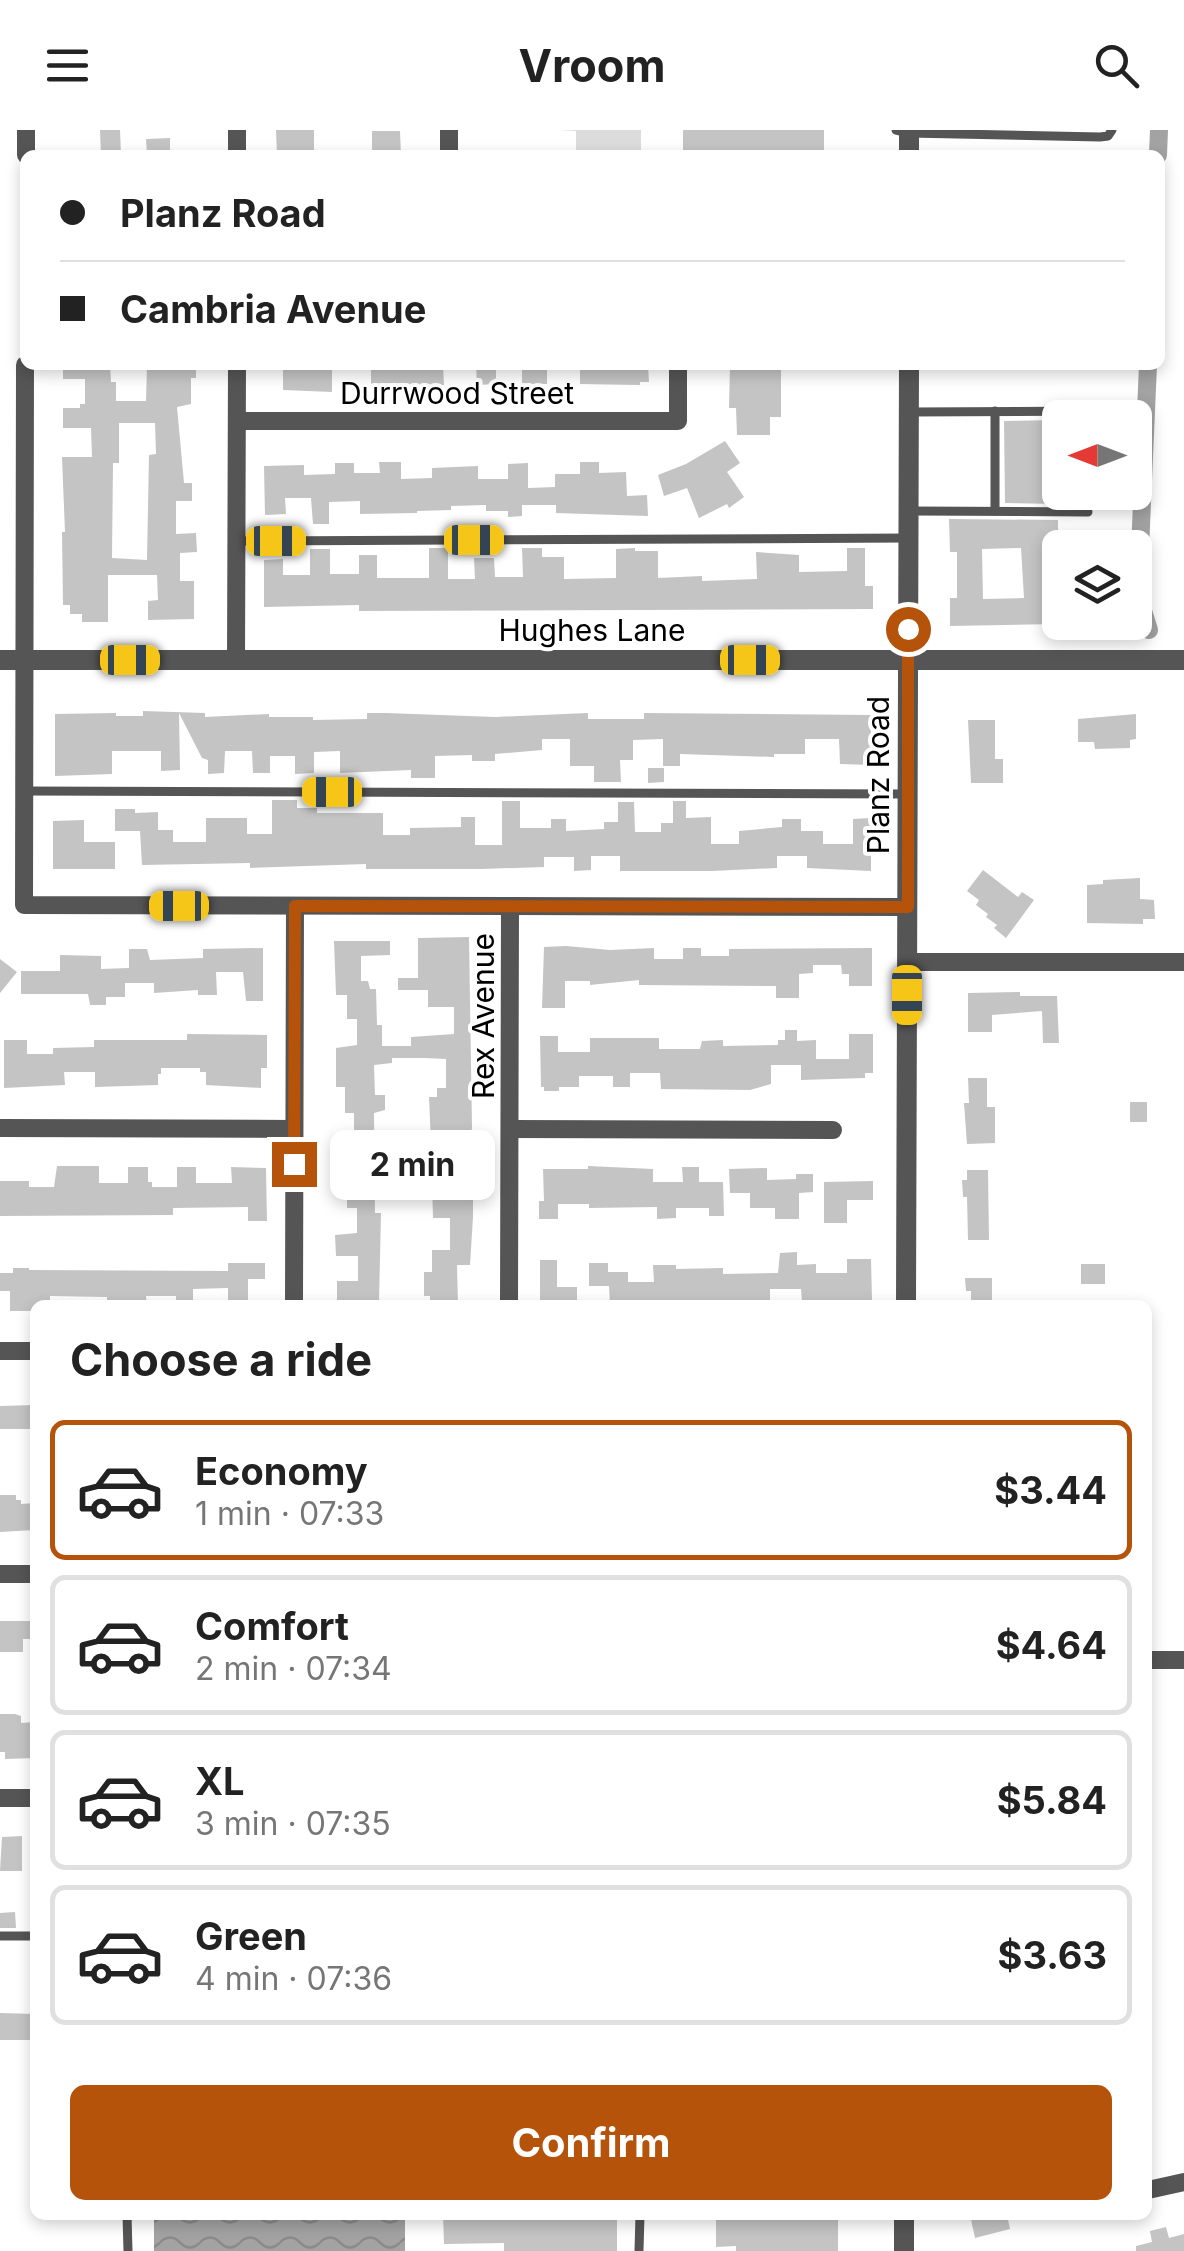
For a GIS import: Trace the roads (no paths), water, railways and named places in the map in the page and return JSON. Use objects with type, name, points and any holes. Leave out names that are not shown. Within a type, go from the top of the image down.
[{"type":"street","points":[[25,370],[24,905],[908,907]]},
{"type":"street","points":[[236,660],[237,370]]},
{"type":"street","name":"Durrwood Street","points":[[237,420],[678,422],[678,370]]},
{"type":"street","name":"Planz Road","points":[[906,1300],[909,370]]},
{"type":"street","name":"Hughes Lane","points":[[0,660],[1184,660]]},
{"type":"street","points":[[294,1300],[295,906]]},
{"type":"street","name":"Rex Avenue","points":[[509,1300],[510,906]]},
{"type":"street","points":[[907,962],[1184,962]]},
{"type":"street","points":[[0,1128],[294,1129]]},
{"type":"street","points":[[510,1129],[834,1130]]},
{"type":"street","points":[[0,1351],[30,1351]]},
{"type":"street","points":[[0,1574],[30,1574]]},
{"type":"street","points":[[1152,1660],[1184,1660]]},
{"type":"street","points":[[0,1798],[30,1798]]},
{"type":"street","points":[[1152,2189],[1184,2182]]},
{"type":"street","points":[[904,2220],[904,2251]]},
{"type":"lane","points":[[906,137],[1100,137],[1108,136],[1112,130]]},
{"type":"lane","points":[[994,411],[995,511]]},
{"type":"lane","points":[[908,412],[1042,411]]},
{"type":"lane","points":[[908,511],[1088,512]]},
{"type":"lane","points":[[236,541],[908,538]]},
{"type":"lane","points":[[24,791],[908,794]]},
{"type":"lane","points":[[0,1936],[30,1936]]},
{"type":"lane","points":[[128,2220],[128,2251]]},
{"type":"lane","points":[[639,2251],[640,2220]]},
{"type":"water","points":[[154,2220],[405,2220],[405,2251],[154,2251]]},
{"type":"waterway","points":[[1158,150],[1159,130]]},
{"type":"waterway","points":[[1141,530],[1148,370]]}]
